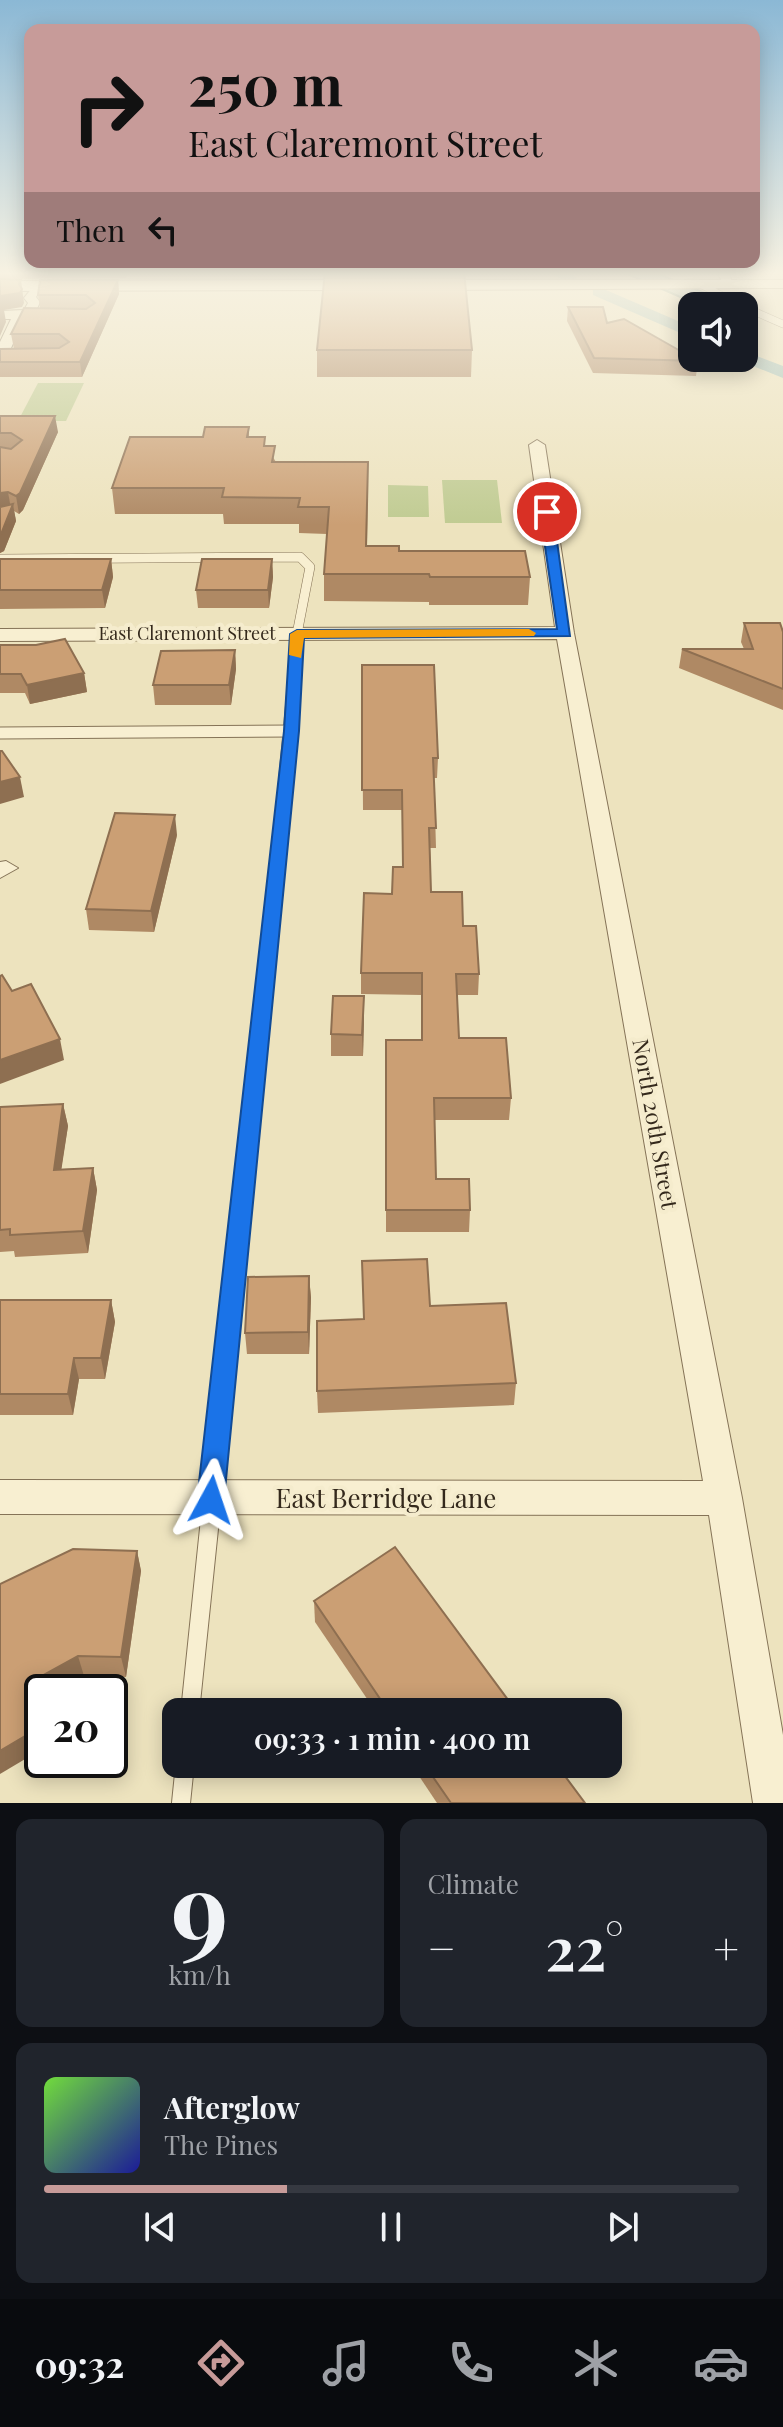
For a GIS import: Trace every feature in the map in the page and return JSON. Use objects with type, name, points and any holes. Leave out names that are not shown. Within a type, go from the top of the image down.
[{"type":"street","name":"North 20th Street","points":[[537,445],[565,633],[724,1498],[774,1803]]},
{"type":"street","name":"East Claremont Street","points":[[0,635],[565,633]]},
{"type":"street","name":"East Berridge Lane","points":[[0,1497],[211,1500],[724,1498]]},
{"type":"lane","points":[[0,559],[300,557],[310,567],[297,634],[291,731],[191,1698]]},
{"type":"lane","points":[[0,733],[291,731]]},
{"type":"lane","points":[[181,1803],[184,1778]]},
{"type":"green space","points":[[38,383],[84,383],[66,421],[18,421]]},
{"type":"green space","points":[[442,480],[497,480],[502,523],[445,523]]},
{"type":"green space","points":[[388,485],[428,486],[429,517],[388,517]]},
{"type":"building","points":[[0,356],[83,356],[80,362],[0,362]]},
{"type":"building","points":[[593,356],[678,356],[678,360],[594,358]]},
{"type":"building","points":[[0,416],[55,416],[16,496],[8,492],[0,493],[0,447],[11,449],[22,440],[11,433],[0,433]]},
{"type":"building","points":[[205,427],[249,427],[247,437],[265,437],[264,446],[275,446],[272,462],[368,462],[366,546],[399,546],[399,551],[525,551],[530,577],[324,574],[329,507],[298,507],[300,498],[222,497],[224,488],[112,488],[130,437],[203,437]]},
{"type":"building","points":[[13,504],[1,534],[0,534],[0,507]]},
{"type":"building","points":[[0,559],[111,559],[102,590],[0,590]]},
{"type":"building","points":[[202,559],[272,559],[268,590],[196,590]]},
{"type":"building","points":[[744,623],[780,623],[783,632],[783,689],[682,649],[753,649]]},
{"type":"building","points":[[65,639],[84,673],[27,685],[21,674],[0,674],[0,645],[36,645]]},
{"type":"building","points":[[235,650],[229,685],[153,685],[161,651]]},
{"type":"building","points":[[362,665],[434,665],[438,758],[433,758],[436,828],[429,828],[431,892],[462,892],[463,926],[476,926],[479,974],[456,974],[459,1038],[506,1038],[511,1098],[434,1098],[436,1179],[469,1179],[470,1210],[386,1210],[386,1040],[422,1040],[422,973],[361,973],[364,893],[392,894],[393,867],[403,867],[402,790],[362,790]]},
{"type":"building","points":[[2,751],[20,777],[0,782]]},
{"type":"building","points":[[115,813],[175,815],[151,911],[86,909]]},
{"type":"building","points":[[2,975],[12,991],[31,984],[60,1039],[0,1060]]},
{"type":"building","points":[[333,996],[364,996],[362,1035],[331,1034]]},
{"type":"building","points":[[63,1104],[54,1170],[93,1168],[83,1231],[10,1235],[10,1229],[0,1230],[0,1107]]},
{"type":"building","points":[[427,1259],[430,1306],[506,1303],[516,1383],[317,1391],[317,1321],[364,1319],[362,1261]]},
{"type":"building","points":[[309,1276],[308,1332],[245,1333],[248,1277]]},
{"type":"building","points":[[0,1300],[111,1300],[101,1358],[74,1358],[68,1394],[0,1394]]},
{"type":"building","points":[[395,1547],[507,1698],[380,1698],[314,1601]]},
{"type":"building","points":[[73,1549],[137,1551],[121,1657],[78,1656],[45,1674],[24,1674],[24,1737],[0,1751],[0,1584]]},
{"type":"building","points":[[434,1778],[566,1778],[585,1803],[451,1803]]},
{"type":"waterway","points":[[758,362],[783,373]]},
{"type":"slow traffic","points":[[296,655],[297,634],[529,633]]},
{"type":"route","points":[[211,1500],[291,731],[297,634],[565,633],[547,512]]}]
